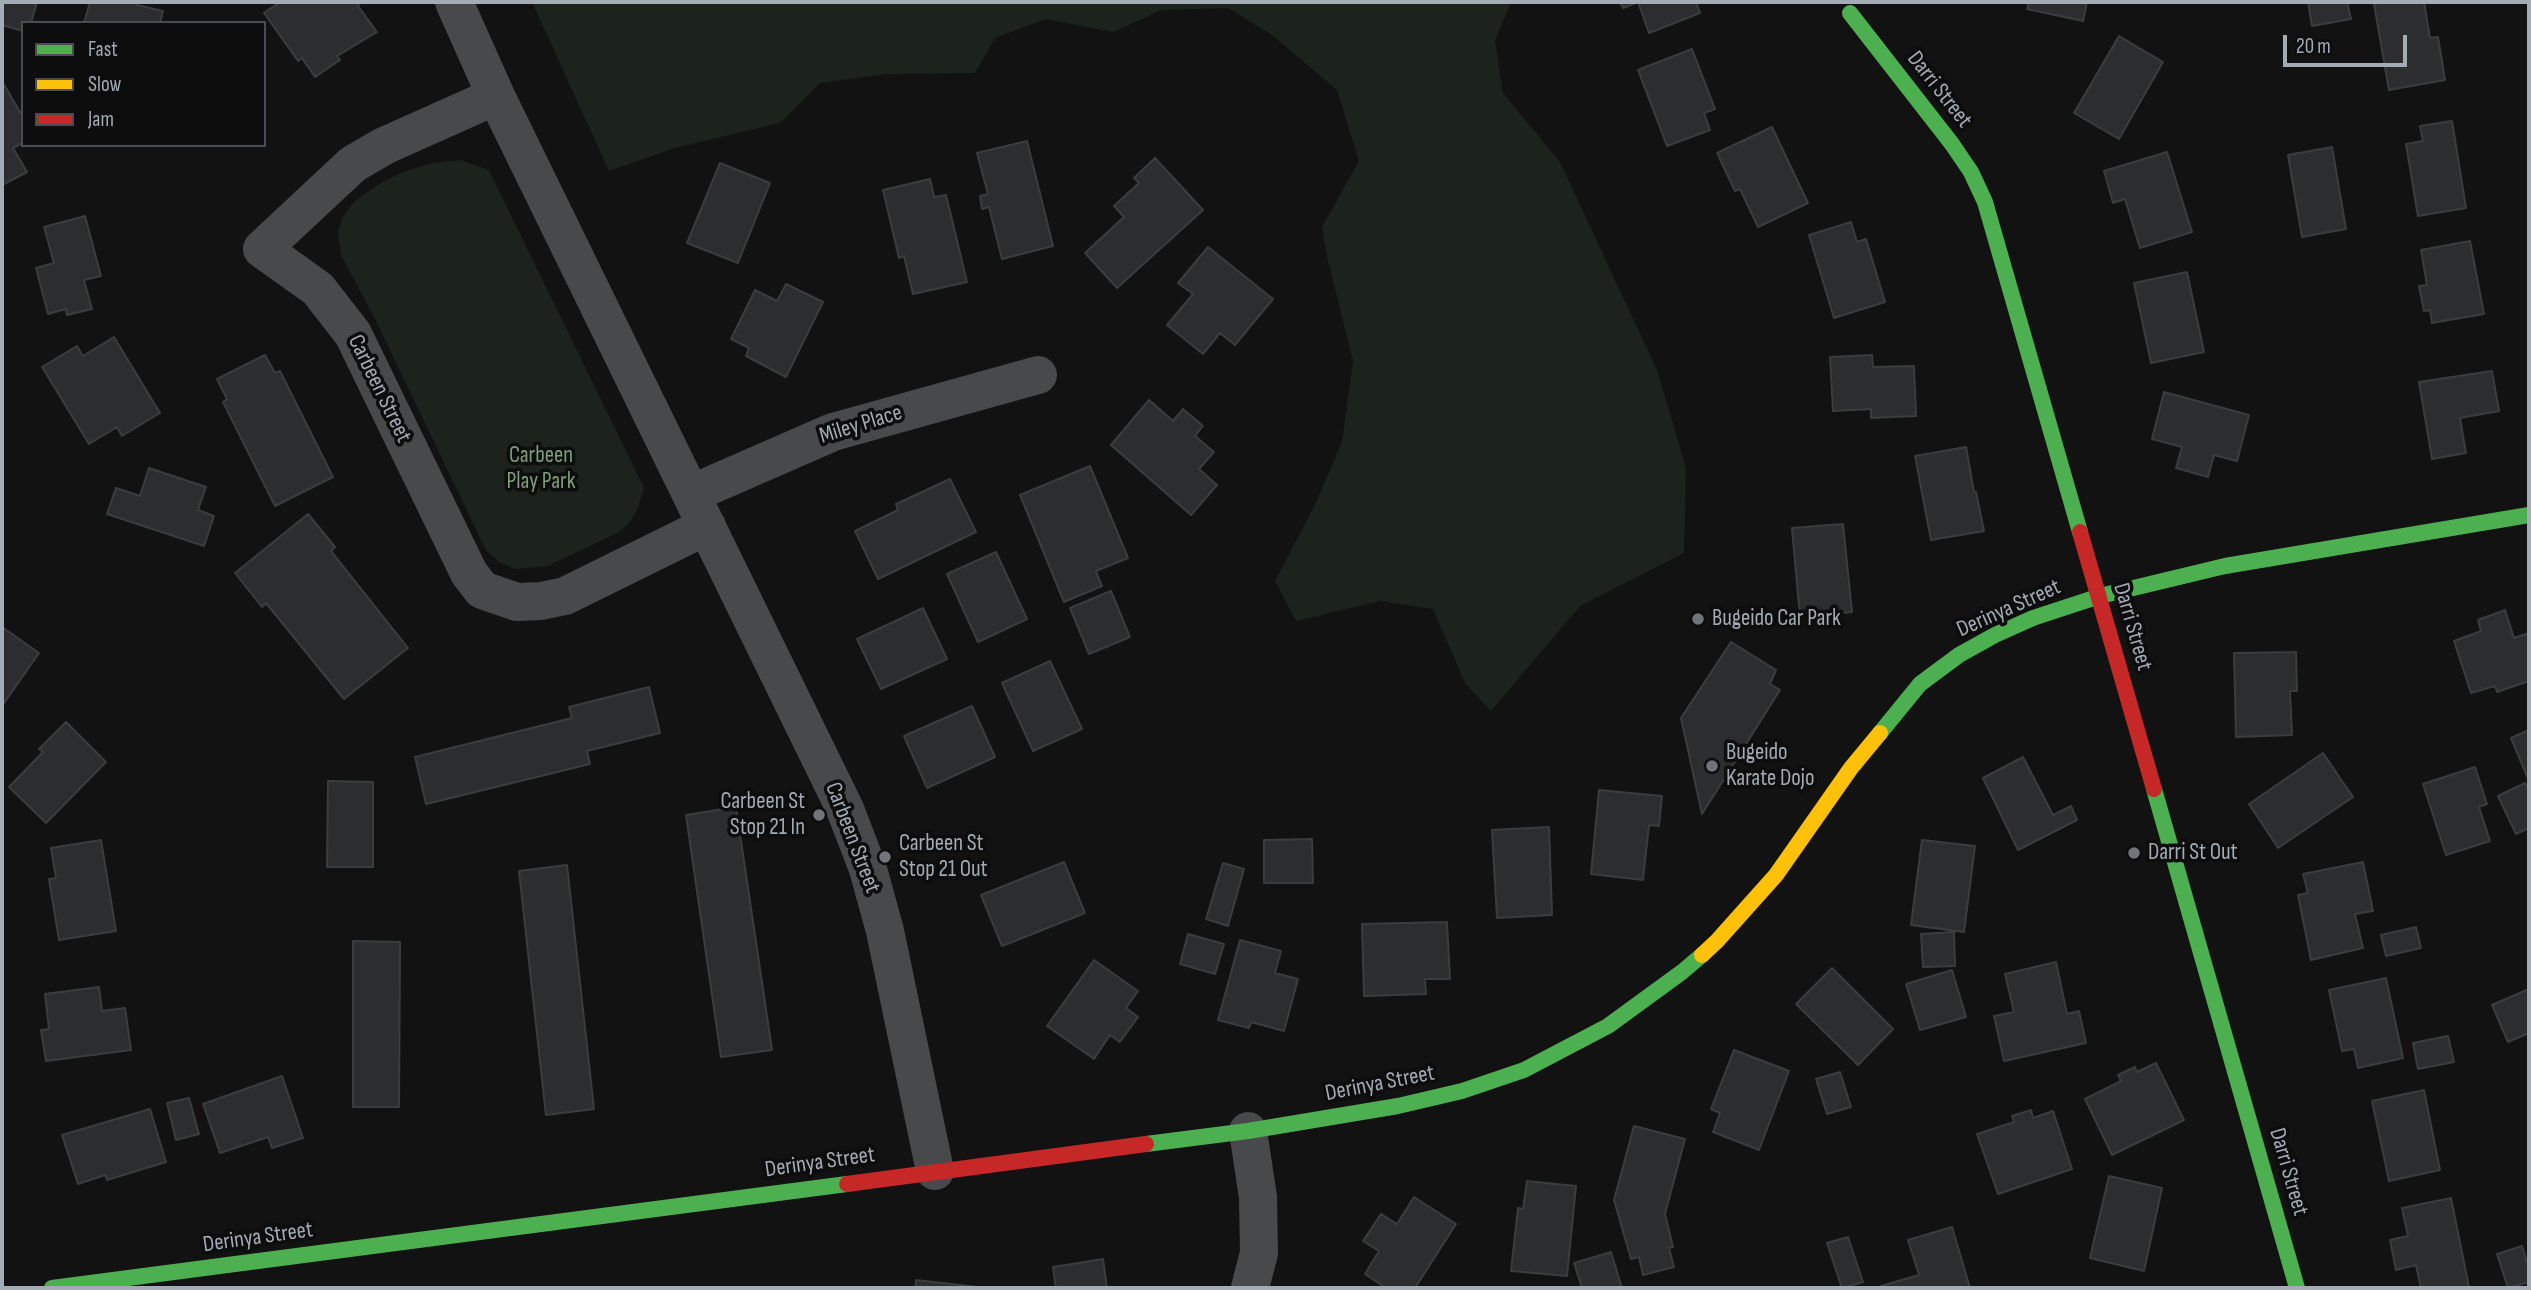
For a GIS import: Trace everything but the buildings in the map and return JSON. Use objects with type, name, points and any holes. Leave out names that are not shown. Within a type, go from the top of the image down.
[{"type":"street","name":"Carbeen Street","points":[[454,2],[496,96],[845,809],[868,869],[885,931],[935,1171]]},
{"type":"street","name":"Darri Street","points":[[1850,13],[1952,144],[1972,172],[1985,202],[2297,1288]]},
{"type":"street","name":"Carbeen Street","points":[[496,96],[384,146],[353,164],[262,249],[318,289],[353,334],[469,573],[482,590],[517,602],[565,596],[699,510]]},
{"type":"street","name":"Miley Place","points":[[699,510],[833,432],[1038,375]]},
{"type":"street","name":"Derinya Street","points":[[52,1288],[1248,1131],[1398,1107],[1462,1091],[1524,1070],[1608,1026],[1717,942],[1776,874],[1850,768],[1920,684],[1959,655],[1995,635],[2033,618],[2100,596],[2225,566],[2529,515]]},
{"type":"street","points":[[1248,1131],[1258,1197],[1259,1253],[1250,1288]]},
{"type":"green space","points":[[532,2],[1511,2],[1495,41],[1503,93],[1560,162],[1657,370],[1686,468],[1684,553],[1580,606],[1491,711],[1465,683],[1433,609],[1380,601],[1296,621],[1275,581],[1314,507],[1342,442],[1353,361],[1322,227],[1359,161],[1337,90],[1272,35],[1228,8],[1162,10],[1113,32],[1046,19],[995,38],[975,73],[886,74],[820,83],[780,123],[675,148],[609,171]]},
{"type":"green space","name":"Carbeen Play Park","points":[[460,160],[489,170],[644,488],[638,508],[630,522],[619,532],[548,566],[515,569],[499,562],[486,550],[375,319],[341,255],[338,232],[343,216],[355,201],[382,182],[405,171],[433,163]]},
{"type":"traffic: fast","points":[[1850,13],[1952,144],[1971,172],[1985,202],[2080,532]]},
{"type":"traffic: fast","points":[[1880,733],[1920,684],[1959,655],[2033,618],[2100,596],[2225,566],[2529,515]]},
{"type":"traffic: fast","points":[[2154,789],[2297,1288]]},
{"type":"traffic: fast","points":[[1146,1144],[1248,1131],[1398,1106],[1462,1091],[1524,1070],[1608,1026],[1702,955]]},
{"type":"traffic: fast","points":[[52,1288],[847,1184]]},
{"type":"traffic: slow","points":[[1702,955],[1776,875],[1851,768],[1880,733]]},
{"type":"traffic: jam","points":[[2080,532],[2154,789]]},
{"type":"traffic: jam","points":[[847,1184],[1146,1144]]},
{"type":"place","name":"Bugeido Car Park","points":[[1698,619]]},
{"type":"place","name":"Bugeido Karate Dojo","points":[[1712,766]]},
{"type":"place","name":"Carbeen St Stop 21 In","points":[[819,815]]},
{"type":"place","name":"Darri St Out","points":[[2134,853]]},
{"type":"place","name":"Carbeen St Stop 21 Out","points":[[885,857]]}]
